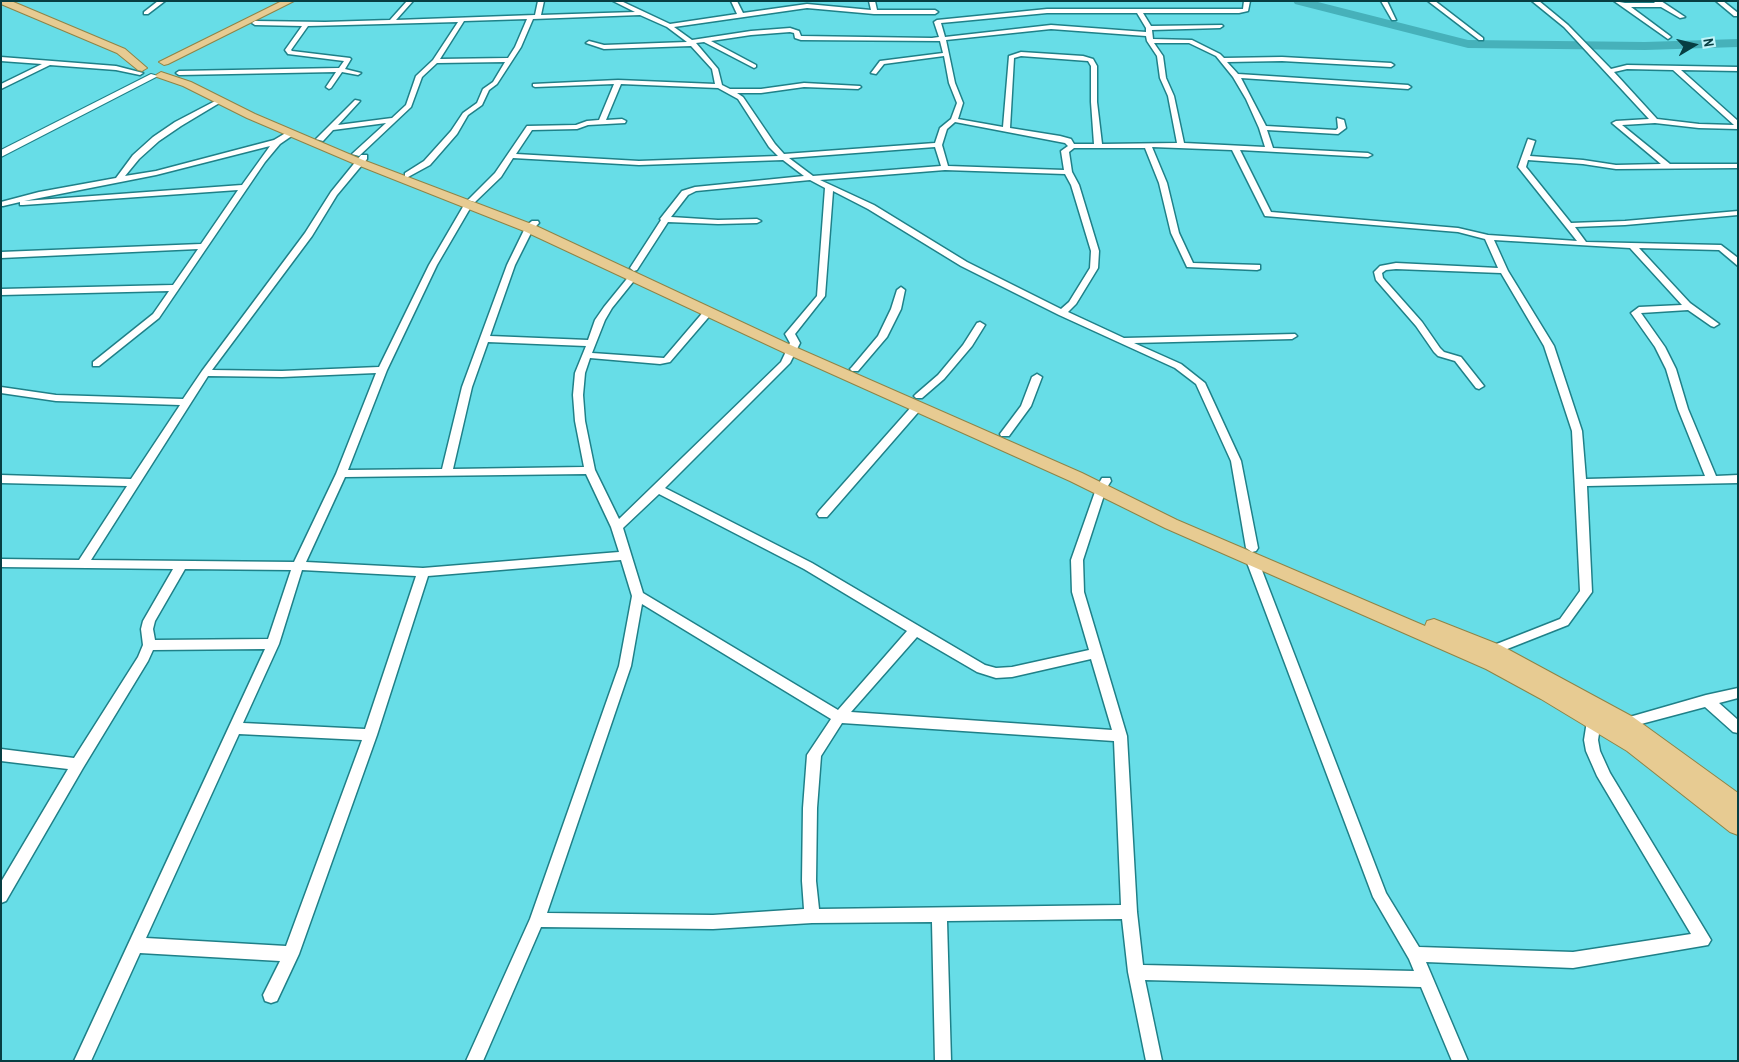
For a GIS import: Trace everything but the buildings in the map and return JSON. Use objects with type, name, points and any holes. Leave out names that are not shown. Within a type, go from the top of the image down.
[{"type":"main road","points":[[3,1],[121,52],[167,69],[224,98],[326,134],[360,158],[532,225],[792,347],[855,369],[918,401],[1005,434],[1104,485],[1170,524],[1252,554],[1494,650],[1626,722],[1738,806]]},
{"type":"main road","points":[[167,69],[290,1]]},
{"type":"main road","points":[[121,52],[141,72],[167,69],[299,1]]},
{"type":"main road","points":[[167,69],[187,84],[219,101],[292,134],[408,175],[470,202]]},
{"type":"main road","points":[[634,273],[708,312],[918,401],[1104,485]]},
{"type":"main road","points":[[1252,554],[1493,664],[1548,693],[1634,745],[1738,825]]},
{"type":"street","points":[[146,13],[162,1]]},
{"type":"street","points":[[392,21],[410,1]]},
{"type":"street","points":[[408,175],[426,163],[454,132],[465,114],[480,104],[486,89],[496,83],[518,47],[541,1]]},
{"type":"street","points":[[616,1],[640,14],[669,26],[692,43],[715,69],[719,86]]},
{"type":"street","points":[[734,1],[740,14]]},
{"type":"street","points":[[872,1],[874,12]]},
{"type":"street","points":[[937,22],[1047,11],[1239,11],[1246,10],[1247,1]]},
{"type":"street","points":[[1384,1],[1394,19]]},
{"type":"street","points":[[1432,1],[1481,39]]},
{"type":"street","points":[[1535,1],[1566,26],[1655,121]]},
{"type":"street","points":[[1719,1],[1736,15]]},
{"type":"street","points":[[1620,3],[1658,3],[1682,17]]},
{"type":"street","points":[[1620,3],[1668,37]]},
{"type":"street","points":[[669,26],[807,4],[874,12],[934,10],[947,54],[952,83],[960,103],[954,120],[944,128],[938,145],[945,168]]},
{"type":"street","points":[[1138,10],[1160,56],[1164,78],[1171,96],[1181,145]]},
{"type":"street","points":[[255,23],[306,24],[640,14]]},
{"type":"street","points":[[83,564],[206,373],[310,234],[334,194],[360,158],[393,120],[409,106],[420,76],[435,61],[462,20]]},
{"type":"street","points":[[306,24],[288,50],[296,54],[348,59],[329,86]]},
{"type":"street","points":[[1149,35],[1220,26]]},
{"type":"street","points":[[589,43],[604,47],[692,43],[790,30],[797,32],[797,37],[801,38],[890,40],[942,39],[1051,27],[1149,35],[1194,42],[1218,55],[1236,76],[1263,128],[1269,148]]},
{"type":"street","points":[[705,40],[754,66]]},
{"type":"street","points":[[874,73],[882,62],[947,54]]},
{"type":"street","points":[[1006,130],[1011,57],[1021,54],[1083,58],[1091,60],[1094,66],[1094,102],[1098,145]]},
{"type":"street","points":[[1,59],[116,68],[141,72]]},
{"type":"street","points":[[1222,60],[1282,59],[1391,65]]},
{"type":"street","points":[[435,61],[510,60]]},
{"type":"street","points":[[1,87],[50,63]]},
{"type":"street","points":[[1610,72],[1617,68],[1627,67],[1738,69]]},
{"type":"street","points":[[1674,67],[1738,126]]},
{"type":"street","points":[[1,154],[167,69],[341,70],[358,73]]},
{"type":"street","points":[[1,148],[141,72]]},
{"type":"street","points":[[1236,76],[1408,87]]},
{"type":"street","points":[[602,122],[618,82]]},
{"type":"street","points":[[535,85],[618,82],[719,86],[741,98],[772,145],[811,178],[871,207],[964,264],[1062,313],[1178,366],[1200,383],[1236,461],[1252,554],[1380,897],[1415,954],[1460,1061]]},
{"type":"street","points":[[729,92],[760,91],[804,85],[858,87]]},
{"type":"street","points":[[120,180],[120,177],[136,157],[156,139],[219,101]]},
{"type":"street","points":[[326,134],[357,101]]},
{"type":"street","points":[[326,134],[393,120]]},
{"type":"street","points":[[954,120],[1060,138],[1068,141],[1072,146]]},
{"type":"street","points":[[1263,128],[1338,132],[1342,128],[1340,120]]},
{"type":"street","points":[[82,1061],[273,644],[298,566],[341,474],[382,370],[433,265],[470,202],[498,175],[513,156],[530,128],[577,127],[587,123],[622,121]]},
{"type":"street","points":[[1667,166],[1616,123],[1655,121],[1699,126],[1738,126]]},
{"type":"street","points":[[2,204],[39,194],[120,180],[195,164],[277,142],[292,134]]},
{"type":"street","points":[[1531,140],[1522,167],[1584,244]]},
{"type":"street","points":[[96,364],[156,316],[277,142]]},
{"type":"street","points":[[513,156],[639,163],[784,157],[938,145]]},
{"type":"street","points":[[1062,313],[1072,304],[1094,268],[1095,251],[1075,185],[1068,172],[1065,151],[1072,146],[1181,145],[1269,148],[1368,155]]},
{"type":"street","points":[[1148,146],[1163,183],[1175,233],[1190,265],[1257,266]]},
{"type":"street","points":[[1235,148],[1268,214],[1458,230],[1488,237],[1584,244],[1721,248],[1738,263]]},
{"type":"street","points":[[1525,158],[1583,162],[1616,167],[1738,166]]},
{"type":"street","points":[[474,1061],[537,920],[625,666],[638,596],[617,527],[590,470],[580,420],[578,395],[580,373],[608,307],[634,273],[664,219],[685,193],[694,189],[945,168],[1068,172]]},
{"type":"street","points":[[617,527],[785,363],[792,347],[790,334],[821,296],[830,186]]},
{"type":"street","points":[[2,204],[244,187]]},
{"type":"street","points":[[1570,225],[1625,223],[1738,213]]},
{"type":"street","points":[[664,219],[718,222],[756,221]]},
{"type":"street","points":[[447,472],[467,387],[486,339],[511,265],[532,225]]},
{"type":"street","points":[[1488,237],[1504,271],[1550,346],[1577,431],[1582,483],[1586,592],[1564,622],[1494,650]]},
{"type":"street","points":[[1632,245],[1687,306],[1714,324]]},
{"type":"street","points":[[1,255],[204,246]]},
{"type":"street","points":[[1479,386],[1458,359],[1441,354],[1419,324],[1379,278],[1378,272],[1384,268],[1396,266],[1504,271]]},
{"type":"street","points":[[1,292],[175,288]]},
{"type":"street","points":[[855,369],[882,337],[896,309],[901,290]]},
{"type":"street","points":[[1687,306],[1684,308],[1639,310],[1636,313],[1660,347],[1671,369],[1683,409],[1712,480]]},
{"type":"street","points":[[486,339],[589,349],[660,361],[667,360],[708,312]]},
{"type":"street","points":[[823,514],[967,346],[980,326]]},
{"type":"street","points":[[1123,340],[1292,336]]},
{"type":"street","points":[[206,373],[282,374],[382,370]]},
{"type":"street","points":[[1005,434],[1026,406],[1037,377]]},
{"type":"street","points":[[1,390],[56,398],[188,402]]},
{"type":"street","points":[[341,474],[590,470]]},
{"type":"street","points":[[1,479],[135,483]]},
{"type":"street","points":[[1582,483],[1738,479]]},
{"type":"street","points":[[1104,485],[1077,560],[1078,592],[1120,736],[1129,912],[1136,972],[1154,1061]]},
{"type":"street","points":[[658,489],[808,566],[981,669],[996,673],[1012,672],[1095,653]]},
{"type":"street","points":[[1,563],[298,566],[423,572],[626,556]]},
{"type":"street","points":[[1,896],[78,764],[144,658],[149,645],[147,629],[149,621],[181,565]]},
{"type":"street","points":[[271,995],[291,954],[370,735],[423,572]]},
{"type":"street","points":[[638,596],[839,717],[1120,736]]},
{"type":"street","points":[[812,916],[809,881],[810,808],[814,755],[839,717],[916,630]]},
{"type":"street","points":[[149,645],[273,644]]},
{"type":"street","points":[[1626,722],[1738,693]]},
{"type":"street","points":[[1706,700],[1738,728]]},
{"type":"street","points":[[1415,954],[1573,960],[1703,940],[1604,776],[1593,751],[1591,740],[1594,721]]},
{"type":"street","points":[[233,728],[370,735]]},
{"type":"street","points":[[1,755],[78,764]]},
{"type":"street","points":[[537,920],[713,922],[812,916],[1129,912]]},
{"type":"street","points":[[939,915],[944,1061]]},
{"type":"street","points":[[135,945],[291,954]]},
{"type":"street","points":[[1136,972],[1424,979]]},
{"type":"waterway","points":[[1299,1],[1468,44],[1645,46],[1738,43]]}]
